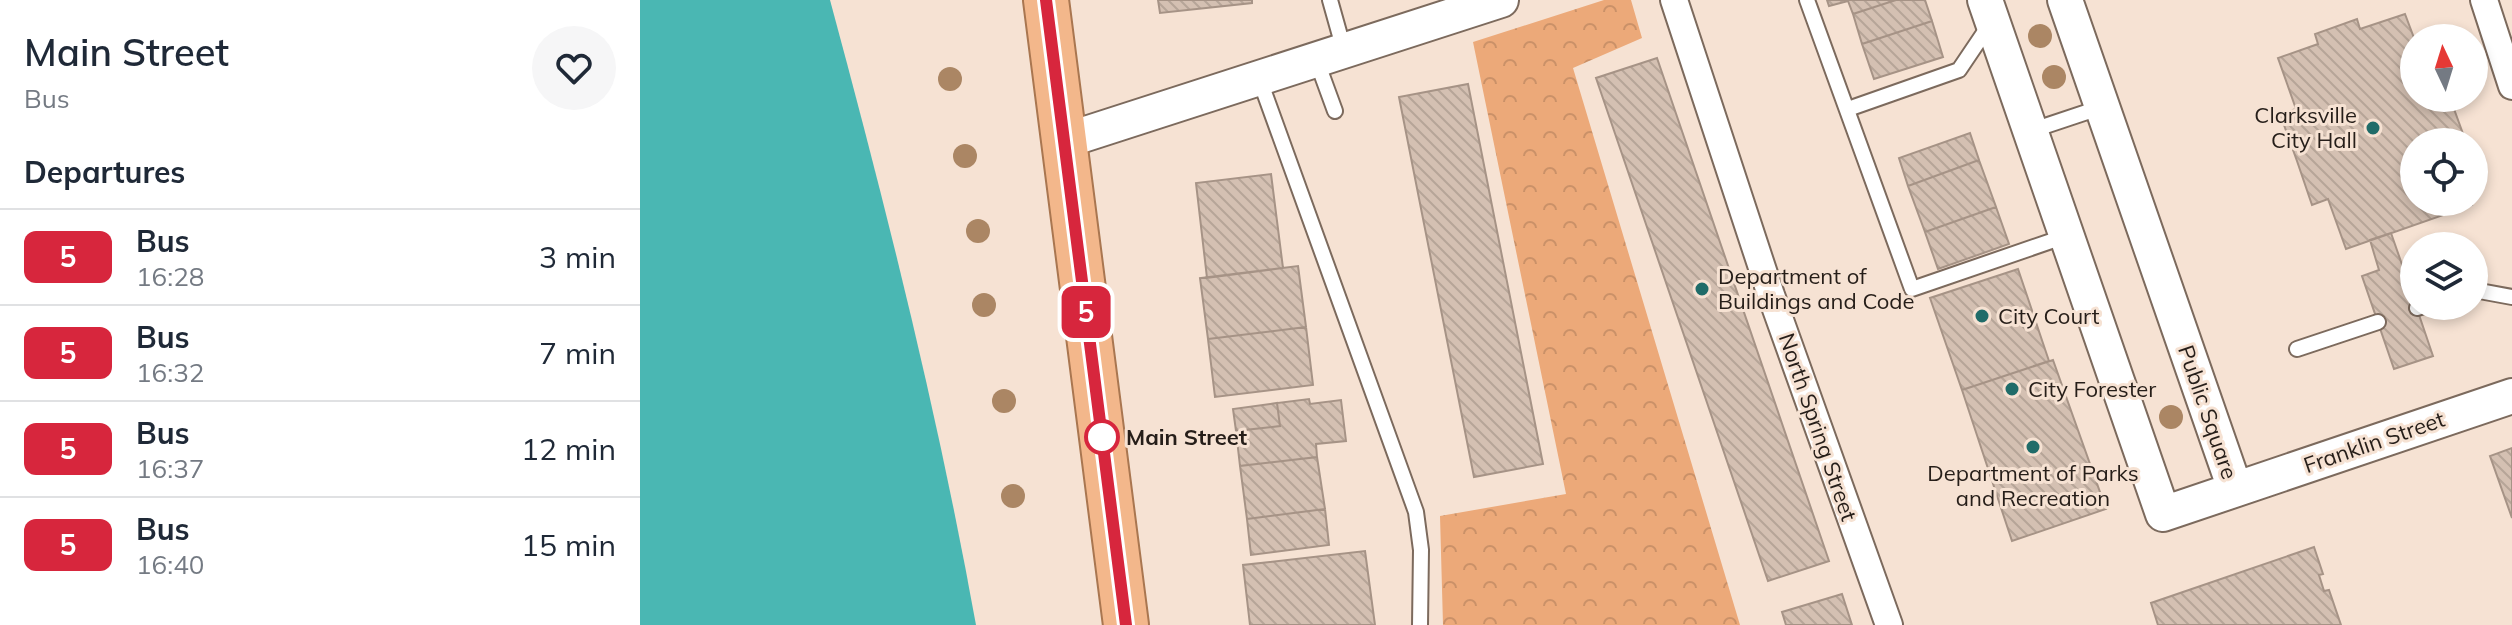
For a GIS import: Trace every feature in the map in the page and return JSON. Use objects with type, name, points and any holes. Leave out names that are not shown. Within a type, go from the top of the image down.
[{"type":"highway","points":[[1046,0],[1126,625]]},
{"type":"street","points":[[1064,141],[1499,0]]},
{"type":"street","name":"North Spring Street","points":[[1674,0],[1771,295],[1889,625]]},
{"type":"street","name":"Public Square","points":[[1989,10],[2163,514],[2235,489],[2065,0]]},
{"type":"street","points":[[2484,0],[2512,86]]},
{"type":"street","name":"Franklin Street","points":[[2235,489],[2512,396]]},
{"type":"lane","points":[[1330,0],[1330,55],[1335,111]]},
{"type":"lane","points":[[1807,0],[1912,289],[2067,236]]},
{"type":"lane","points":[[1848,109],[1959,70],[1989,10]]},
{"type":"lane","points":[[1259,78],[1416,512],[1421,550],[1420,625]]},
{"type":"lane","points":[[2030,131],[2102,107]]},
{"type":"lane","points":[[2488,293],[2512,297]]},
{"type":"lane","points":[[2297,349],[2378,322]]},
{"type":"green space","points":[[1604,0],[1631,0],[1642,38],[1573,68],[1740,625],[1443,625],[1440,516],[1566,494],[1473,42]]},
{"type":"water","points":[[640,0],[830,0],[910,311],[976,625],[640,625]]},
{"type":"building","points":[[1158,0],[1252,0],[1252,3],[1160,13]]},
{"type":"building","points":[[1827,0],[1896,0],[1853,14],[1848,1],[1829,6]]},
{"type":"building","points":[[1896,0],[1925,0],[1932,21],[1862,44],[1853,14]]},
{"type":"building","name":"Clarksville City Hall","points":[[2405,14],[2409,24],[2400,24],[2400,112],[2455,112],[2461,128],[2400,128],[2400,216],[2440,216],[2346,249],[2328,199],[2312,205],[2280,114],[2296,109],[2278,58],[2318,44],[2315,34],[2357,19],[2360,29]]},
{"type":"building","points":[[1932,21],[1943,57],[1874,79],[1862,44]]},
{"type":"building","name":"Department of Buildings and Code","points":[[1657,58],[1829,561],[1768,581],[1596,78]]},
{"type":"building","points":[[1468,84],[1543,464],[1474,477],[1399,97]]},
{"type":"building","points":[[1970,133],[1979,160],[1908,186],[1899,158]]},
{"type":"building","points":[[1979,160],[1996,207],[1925,232],[1908,186]]},
{"type":"building","points":[[1271,174],[1283,268],[1207,278],[1196,183]]},
{"type":"building","points":[[1996,207],[2009,244],[1938,269],[1925,232]]},
{"type":"building","points":[[2391,233],[2400,259],[2400,320],[2421,320],[2433,356],[2394,369],[2362,276],[2379,270],[2370,240]]},
{"type":"building","points":[[1298,266],[1306,327],[1208,339],[1200,278]]},
{"type":"building","points":[[2018,269],[2049,361],[1962,390],[1930,298]]},
{"type":"building","points":[[1306,327],[1313,385],[1215,397],[1208,339]]},
{"type":"building","name":"Department of Parks and Recreation","points":[[2053,360],[2106,509],[2012,541],[1962,390]]},
{"type":"building","points":[[1309,399],[1310,404],[1341,400],[1346,441],[1316,444],[1317,457],[1240,466],[1236,431],[1280,426],[1277,403]]},
{"type":"building","points":[[1277,403],[1280,426],[1236,431],[1233,409]]},
{"type":"building","points":[[2512,448],[2512,518],[2490,456]]},
{"type":"building","points":[[1317,457],[1325,509],[1247,519],[1240,466]]},
{"type":"building","points":[[1325,509],[1329,545],[1251,555],[1247,519]]},
{"type":"building","points":[[2314,547],[2323,574],[2319,575],[2324,591],[2329,590],[2341,625],[2158,625],[2151,603]]},
{"type":"building","points":[[1365,551],[1375,625],[1250,625],[1243,565]]},
{"type":"building","points":[[1842,594],[1852,625],[1786,625],[1782,612]]},
{"type":"bus line","name":"5","points":[[1046,0],[1126,625]]},
{"type":"place","name":"Clarksville City Hall","points":[[2373,128]]},
{"type":"place","name":"Department of Buildings and Code","points":[[1702,289]]},
{"type":"place","name":"City Court","points":[[1982,316]]},
{"type":"place","name":"City Forester","points":[[2012,389]]},
{"type":"place","name":"Main Street","points":[[1102,437]]},
{"type":"place","name":"Department of Parks and Recreation","points":[[2033,447]]}]
